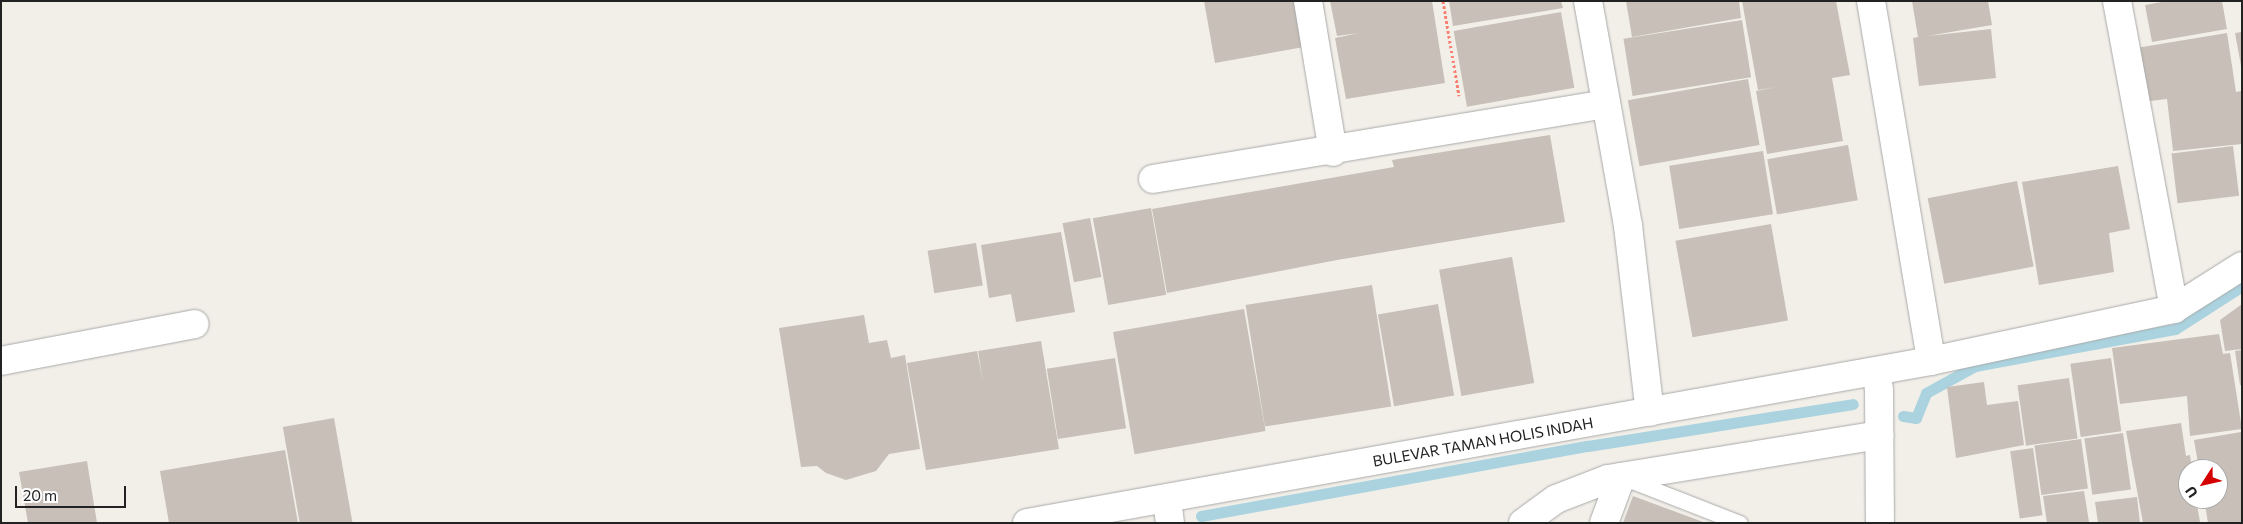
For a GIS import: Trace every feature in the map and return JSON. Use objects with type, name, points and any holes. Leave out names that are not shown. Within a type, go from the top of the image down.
[{"type":"street","points":[[1308,1],[1333,152]]},
{"type":"street","points":[[1588,1],[1628,226],[1650,412]]},
{"type":"street","points":[[1871,1],[1931,361]]},
{"type":"street","points":[[2117,1],[2174,309],[2242,266]]},
{"type":"street","points":[[1153,179],[1228,165],[1333,152],[1464,126],[1606,104]]},
{"type":"street","name":"BULEVAR TAMAN HOLIS INDAH","points":[[1027,523],[1168,511],[1650,412],[1931,361],[2174,309]]},
{"type":"street","points":[[1,361],[194,324]]},
{"type":"street","points":[[1876,372],[1880,435],[1880,523]]},
{"type":"street","points":[[1523,523],[1571,491],[1621,477],[1880,435]]},
{"type":"street","points":[[1604,523],[1621,477]]},
{"type":"lane","points":[[1621,477],[1740,523]]},
{"type":"path","points":[[1443,1],[1464,126]]},
{"type":"building","points":[[1204,1],[1296,1],[1304,47],[1215,63]]},
{"type":"building","points":[[1330,1],[1432,1],[1445,83],[1346,99],[1335,38],[1359,33],[1337,36]]},
{"type":"building","points":[[1449,1],[1561,1],[1563,8],[1453,26]]},
{"type":"building","points":[[1626,1],[1739,1],[1741,18],[1632,37]]},
{"type":"building","points":[[1742,1],[1836,1],[1850,75],[1832,78],[1843,141],[1767,154],[1756,91],[1777,87],[1758,90]]},
{"type":"building","points":[[1912,1],[1988,1],[1992,25],[1927,36],[1991,29],[1996,78],[1919,86],[1913,38],[1918,37]]},
{"type":"building","points":[[2167,1],[2222,1],[2227,29],[2152,42],[2145,5]]},
{"type":"building","points":[[1561,12],[1574,88],[1467,107],[1454,31]]},
{"type":"building","points":[[1742,20],[1751,77],[1633,96],[1623,39]]},
{"type":"building","points":[[2242,32],[2242,66],[2241,66],[2235,33]]},
{"type":"building","points":[[2227,33],[2236,92],[2241,91],[2242,144],[2173,151],[2167,99],[2142,102],[2136,48]]},
{"type":"building","points":[[1748,79],[1760,145],[1639,166],[1628,100]]},
{"type":"building","points":[[1550,135],[1565,222],[1337,260],[1167,293],[1152,209],[1394,167],[1392,160]]},
{"type":"building","points":[[1848,145],[1858,200],[1777,214],[1767,159]]},
{"type":"building","points":[[2233,146],[2239,196],[2178,203],[2171,154]]},
{"type":"building","points":[[1763,151],[1773,214],[1679,229],[1669,166]]},
{"type":"building","points":[[2118,166],[2130,229],[2109,233],[2114,272],[2039,285],[2022,182]]},
{"type":"building","points":[[2017,181],[2034,266],[1944,284],[1928,198]]},
{"type":"building","points":[[1151,208],[1166,295],[1108,305],[1093,218]]},
{"type":"building","points":[[1090,218],[1101,277],[1074,282],[1063,223]]},
{"type":"building","points":[[1771,224],[1788,321],[1692,337],[1675,241]]},
{"type":"building","points":[[1061,232],[1075,312],[1016,322],[1011,294],[989,298],[981,245]]},
{"type":"building","points":[[976,243],[983,285],[934,293],[928,251]]},
{"type":"building","points":[[1512,257],[1534,383],[1461,396],[1439,270]]},
{"type":"building","points":[[1372,285],[1391,406],[1265,427],[1246,305]]},
{"type":"building","points":[[1438,304],[1454,396],[1394,406],[1378,315]]},
{"type":"building","points":[[2242,304],[2242,349],[2225,351],[2220,320]]},
{"type":"building","points":[[1244,309],[1266,431],[1135,454],[1113,332]]},
{"type":"building","points":[[864,315],[869,343],[887,340],[891,358],[905,355],[920,449],[889,454],[876,471],[846,480],[826,473],[817,466],[801,467],[779,328]]},
{"type":"building","points":[[2219,334],[2223,354],[2230,353],[2242,429],[2190,436],[2187,396],[2120,404],[2112,348]]},
{"type":"building","points":[[1041,341],[1059,449],[926,470],[907,363],[977,351],[983,381],[978,351]]},
{"type":"building","points":[[2242,350],[2242,385],[2240,385],[2235,351]]},
{"type":"building","points":[[1115,358],[1126,428],[1058,439],[1047,369]]},
{"type":"building","points":[[2111,358],[2121,431],[2081,437],[2070,364]]},
{"type":"building","points":[[2069,378],[2077,438],[2026,446],[2018,385]]},
{"type":"building","points":[[1984,382],[1987,405],[2018,401],[2024,445],[1956,458],[1947,387]]},
{"type":"building","points":[[334,418],[353,523],[300,523],[283,427]]},
{"type":"building","points":[[2181,423],[2186,456],[2190,455],[2191,459],[2178,459],[2178,509],[2198,509],[2200,522],[2143,523],[2126,431]]},
{"type":"building","points":[[2241,432],[2242,523],[2208,523],[2206,509],[2228,509],[2228,459],[2197,459],[2194,440]]},
{"type":"building","points":[[2123,433],[2131,489],[2092,495],[2084,438]]},
{"type":"building","points":[[2081,439],[2088,489],[2041,495],[2034,446]]},
{"type":"building","points":[[2033,448],[2042,515],[2020,519],[2010,451]]},
{"type":"building","points":[[285,450],[298,523],[169,523],[160,471]]},
{"type":"building","points":[[87,461],[97,523],[28,523],[19,472]]},
{"type":"building","points":[[2084,491],[2089,522],[2047,523],[2043,496]]},
{"type":"building","points":[[1633,496],[1706,523],[1623,523]]},
{"type":"building","points":[[2137,497],[2140,523],[2098,523],[2095,502]]},
{"type":"waterway","points":[[1903,416],[1916,418],[1926,393],[1975,366],[2175,329],[2242,286]]},
{"type":"waterway","points":[[1201,516],[1588,446],[1853,404]]}]
